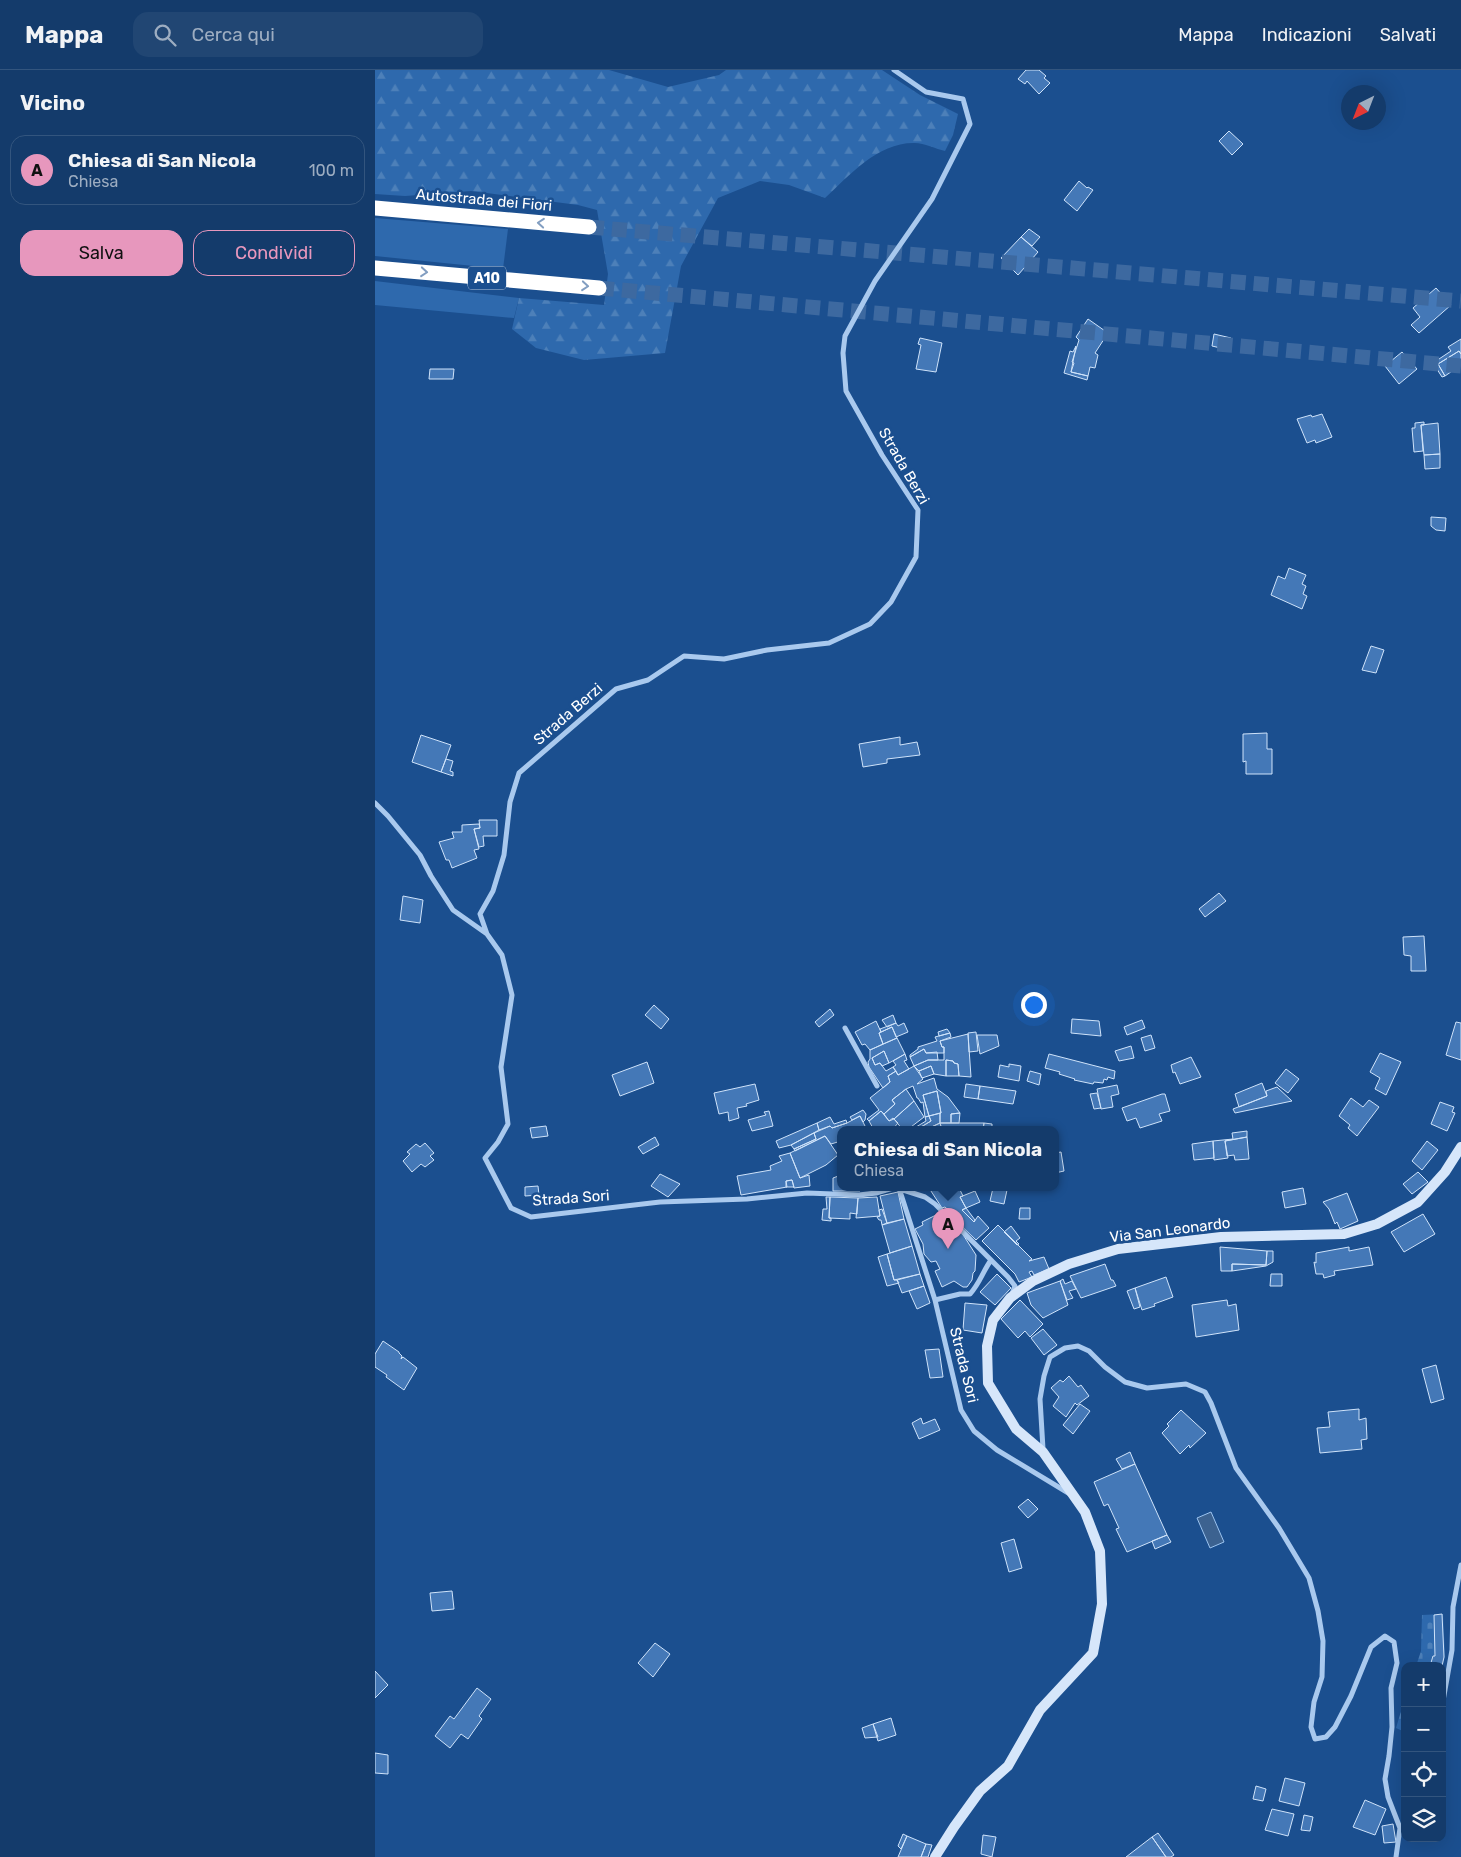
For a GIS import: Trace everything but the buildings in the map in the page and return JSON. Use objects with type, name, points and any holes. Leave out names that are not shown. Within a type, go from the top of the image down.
[{"type":"highway","name":"Autostrada dei Fiori","points":[[375,208],[589,227]]},
{"type":"highway","name":"A10","points":[[375,268],[599,288]]},
{"type":"main road","name":"Via San Leonardo","points":[[935,1857],[954,1826],[980,1791],[1009,1766],[1040,1710],[1093,1652],[1102,1604],[1100,1551],[1085,1512],[1043,1452],[1015,1429],[988,1383],[987,1346],[993,1320],[1010,1298],[1033,1281],[1069,1264],[1119,1249],[1221,1237],[1344,1234],[1377,1224],[1418,1202],[1445,1172],[1461,1147]]},
{"type":"street","name":"Strada Berzi","points":[[487,934],[480,914],[493,891],[504,855],[510,802],[519,773],[568,729],[616,689],[648,680],[684,656],[724,659],[767,650],[829,643],[870,624],[891,602],[916,558],[918,510],[882,455],[846,391],[843,353],[845,336],[875,281],[932,198],[970,124],[963,99],[925,92],[894,70]]},
{"type":"street","name":"Strada Sori","points":[[375,803],[420,854],[431,876],[453,910],[487,934],[502,954],[512,995],[501,1067],[508,1124],[498,1142],[485,1158],[511,1208],[531,1217],[660,1202],[747,1199],[807,1193],[859,1195],[883,1191]]},
{"type":"street","points":[[845,1028],[877,1086]]},
{"type":"street","name":"Strada Sori","points":[[901,1191],[935,1300],[961,1410],[974,1431],[997,1450],[1074,1498]]},
{"type":"street","points":[[908,1191],[930,1199],[961,1228],[1015,1286],[1010,1298]]},
{"type":"street","points":[[935,1300],[960,1294],[970,1294],[979,1284],[983,1272],[991,1260]]},
{"type":"street","points":[[1043,1452],[1039,1399],[1050,1357],[1065,1348],[1078,1346],[1089,1351],[1105,1367],[1125,1382],[1147,1388],[1186,1384],[1205,1392],[1237,1468],[1279,1528],[1309,1578],[1318,1611],[1323,1641],[1322,1677],[1314,1702],[1311,1727],[1315,1739],[1326,1737],[1335,1727],[1355,1687],[1371,1647],[1385,1636],[1394,1642],[1397,1663],[1391,1688],[1391,1736],[1385,1779],[1388,1797],[1401,1825]]},
{"type":"street","points":[[1443,1707],[1452,1650],[1453,1607],[1461,1565]]},
{"type":"street","points":[[1396,1857],[1401,1832]]},
{"type":"green space","points":[[375,70],[609,70],[668,87],[719,75],[726,70],[882,70],[920,95],[958,114],[953,135],[945,151],[915,143],[889,148],[865,162],[825,198],[789,185],[760,181],[718,198],[681,266],[665,353],[584,360],[536,348],[512,329],[519,298],[604,305],[608,274],[597,210],[578,205],[471,191],[405,196],[375,194]]},
{"type":"green space","points":[[375,218],[508,229],[503,269],[375,256]]},
{"type":"green space","points":[[375,281],[519,298],[514,318],[375,305]]},
{"type":"green space","points":[[1443,1614],[1445,1657],[1444,1662],[1417,1662],[1421,1651],[1422,1615]]},
{"type":"green space","points":[[1401,1711],[1401,1730],[1396,1728]]},
{"type":"shaded area","points":[[1211,1512],[1224,1542],[1210,1548],[1197,1518]]},
{"type":"tunnel","points":[[589,227],[1461,301]]},
{"type":"tunnel","points":[[599,288],[1461,366]]},
{"type":"place","name":"Chiesa di San Nicola","points":[[948,1249]]}]
